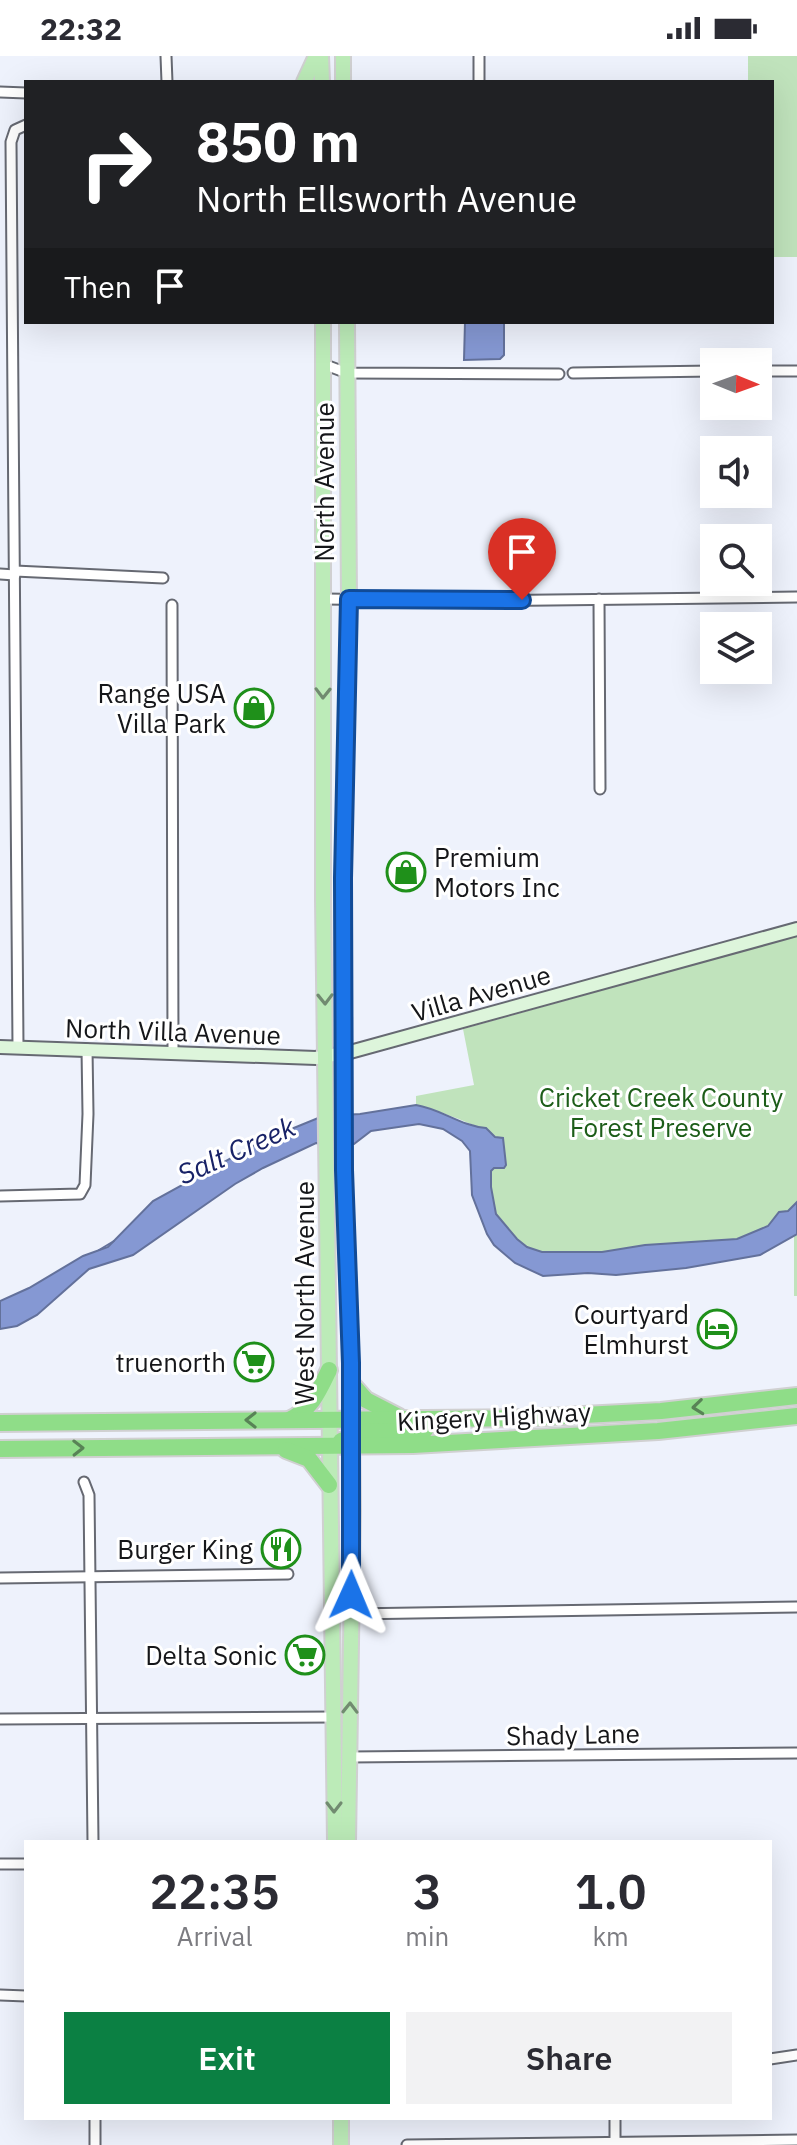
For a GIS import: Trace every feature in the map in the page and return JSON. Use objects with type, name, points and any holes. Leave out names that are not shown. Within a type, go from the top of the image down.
[{"type":"highway","points":[[286,1421],[299,1415],[312,1403],[329,1370]]},
{"type":"highway","points":[[351,1383],[373,1405],[404,1419]]},
{"type":"highway","points":[[776,1399],[797,1389]]},
{"type":"highway","points":[[352,1441],[378,1432],[552,1425],[578,1416],[661,1411],[797,1396]]},
{"type":"highway","name":"Kingery Highway","points":[[0,1423],[578,1416]]},
{"type":"highway","name":"Kingery Highway","points":[[0,1449],[329,1446],[352,1441],[527,1440],[797,1416]]},
{"type":"highway","points":[[273,1446],[309,1459],[329,1485]]},
{"type":"main road","points":[[305,80],[319,56]]},
{"type":"main road","points":[[319,56],[322,80]]},
{"type":"main road","points":[[343,56],[343,80]]},
{"type":"main road","name":"North Avenue","points":[[323,324],[325,599]]},
{"type":"main road","name":"North Avenue","points":[[347,324],[349,599],[343,857],[343,1103],[352,1419],[348,1840]]},
{"type":"main road","name":"West North Avenue","points":[[325,599],[323,900],[335,1840]]},
{"type":"main road","name":"Villa Avenue","points":[[343,1054],[797,929]]},
{"type":"main road","name":"North Villa Avenue","points":[[0,1047],[308,1058],[343,1054]]},
{"type":"main road","points":[[341,2120],[341,2145]]},
{"type":"street","points":[[166,56],[167,80]]},
{"type":"street","points":[[479,56],[479,80]]},
{"type":"street","points":[[0,92],[24,93]]},
{"type":"street","points":[[18,1047],[11,142],[15,130],[24,126]]},
{"type":"street","points":[[323,364],[347,373],[559,374]]},
{"type":"street","points":[[573,373],[700,371]]},
{"type":"street","points":[[772,371],[797,371]]},
{"type":"street","points":[[0,574],[163,578]]},
{"type":"street","points":[[325,599],[797,597]]},
{"type":"street","points":[[599,599],[600,789]]},
{"type":"street","points":[[172,605],[173,1052]]},
{"type":"street","points":[[0,1196],[80,1194],[85,1185],[87,1049]]},
{"type":"street","points":[[84,1482],[89,1495],[93,1840]]},
{"type":"street","points":[[0,1578],[288,1574]]},
{"type":"street","points":[[351,1614],[797,1607]]},
{"type":"street","points":[[0,1719],[334,1717]]},
{"type":"street","name":"Shady Lane","points":[[350,1757],[797,1753]]},
{"type":"street","points":[[0,1864],[24,1864]]},
{"type":"street","points":[[0,1995],[24,1996]]},
{"type":"street","points":[[772,2059],[797,2055]]},
{"type":"street","points":[[95,2120],[95,2145]]},
{"type":"street","points":[[615,2120],[615,2143]]},
{"type":"street","points":[[407,2145],[797,2140]]},
{"type":"green space","points":[[748,56],[797,56],[797,257],[774,257],[774,80],[748,80]]},
{"type":"green space","name":"Cricket Creek County Forest Preserve","points":[[797,936],[797,1296],[794,1296],[794,1236],[768,1226],[737,1239],[645,1245],[602,1252],[542,1252],[527,1247],[516,1239],[496,1214],[491,1171],[500,1169],[503,1142],[462,1120],[416,1105],[416,1096],[474,1085],[463,1029]]},
{"type":"water","points":[[465,324],[504,324],[504,355],[500,359],[464,360]]},
{"type":"water","points":[[416,1105],[486,1128],[495,1137],[503,1138],[506,1165],[491,1171],[496,1214],[527,1247],[542,1252],[602,1252],[645,1245],[737,1239],[768,1226],[779,1212],[788,1211],[797,1202],[797,1234],[760,1255],[686,1268],[616,1275],[543,1276],[515,1263],[494,1245],[487,1234],[472,1195],[470,1151],[462,1141],[443,1129],[419,1124],[371,1131],[354,1144],[316,1143],[263,1168],[133,1255],[89,1269],[37,1315],[17,1326],[0,1329],[0,1301],[83,1256],[108,1247],[153,1201],[262,1141],[323,1116]]},
{"type":"waterway","name":"Salt Creek","points":[[99,1250],[114,1241]]},
{"type":"place","name":"Range USA Villa Park","points":[[254,708]]},
{"type":"place","name":"Premium Motors Inc","points":[[406,872]]},
{"type":"place","name":"Courtyard Elmhurst","points":[[717,1329]]},
{"type":"place","name":"truenorth","points":[[254,1362]]},
{"type":"place","name":"Burger King","points":[[281,1549]]},
{"type":"place","name":"Delta Sonic","points":[[305,1655]]},
{"type":"route","points":[[351,1595],[353,1511],[344,1170],[343,878],[349,599],[522,600]]}]
